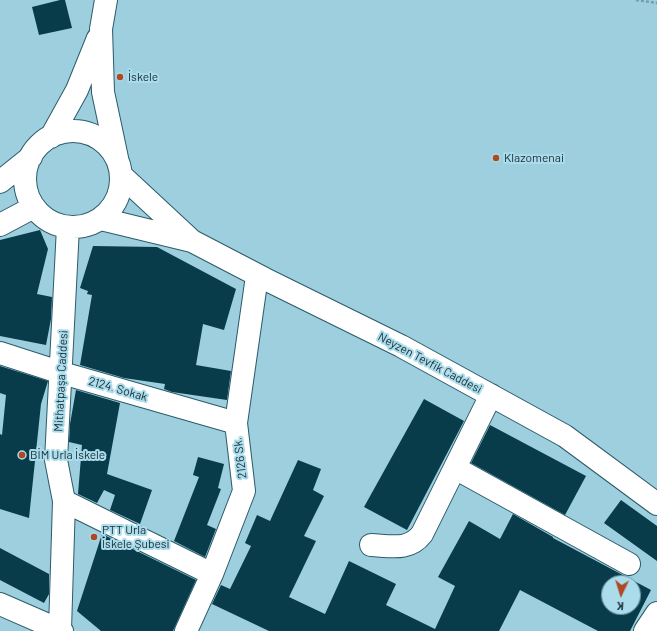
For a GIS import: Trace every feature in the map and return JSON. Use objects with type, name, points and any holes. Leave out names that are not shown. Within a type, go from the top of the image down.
[{"type":"street","points":[[106,0],[101,29],[103,92],[119,167],[120,188],[117,200],[101,219],[79,227],[68,227],[49,220],[34,207],[28,196],[25,183],[26,170],[31,157],[38,147],[51,137],[66,132],[81,132],[96,137],[108,147],[119,167],[192,241]]},
{"type":"street","points":[[51,137],[77,90],[101,29]]},
{"type":"street","points":[[0,182],[31,157]]},
{"type":"street","points":[[0,224],[34,207]]},
{"type":"street","points":[[101,219],[192,241]]},
{"type":"street","name":"Mithatpaşa Caddesi","points":[[61,631],[64,501],[56,460],[62,373],[68,227]]},
{"type":"street","name":"Neyzen Tevfik Caddesi","points":[[192,241],[258,276],[401,346],[565,436],[657,504]]},
{"type":"street","name":"2126 Sk.","points":[[186,631],[212,574],[244,491],[236,423],[258,276]]},
{"type":"street","name":"2124. Sokak","points":[[0,353],[62,373],[236,423]]},
{"type":"street","points":[[371,545],[403,546],[415,543],[422,534],[491,395]]},
{"type":"street","points":[[455,468],[629,564]]},
{"type":"street","points":[[64,501],[212,574]]},
{"type":"street","points":[[0,604],[61,631]]},
{"type":"street","points":[[645,631],[657,613]]},
{"type":"path","points":[[636,0],[657,4]]},
{"type":"building","points":[[65,0],[72,28],[39,35],[32,7]]},
{"type":"building","points":[[40,230],[48,249],[37,294],[52,297],[51,319],[46,345],[0,336],[0,240]]},
{"type":"building","points":[[93,246],[157,247],[236,289],[224,330],[203,324],[196,365],[231,371],[227,400],[172,392],[164,389],[165,384],[124,378],[80,365],[92,295],[87,294],[88,291],[80,288]]},
{"type":"building","points":[[0,366],[48,381],[41,404],[29,518],[0,509],[0,434],[2,435],[6,395],[0,393]]},
{"type":"building","points":[[76,390],[120,403],[107,474],[152,490],[140,524],[110,510],[115,495],[104,490],[97,503],[78,494],[82,445],[69,442],[70,424]]},
{"type":"building","points":[[424,399],[464,421],[407,530],[364,507]]},
{"type":"building","points":[[490,425],[586,476],[565,515],[471,463]]},
{"type":"building","points":[[198,457],[224,464],[218,488],[221,489],[207,525],[216,529],[205,557],[174,541],[199,477],[193,475]]},
{"type":"building","points":[[298,460],[321,469],[313,490],[324,496],[304,536],[316,541],[289,597],[325,614],[349,561],[396,584],[386,605],[435,629],[455,586],[438,577],[469,521],[500,539],[513,514],[553,538],[623,575],[601,575],[601,615],[638,615],[630,631],[598,631],[520,590],[499,631],[269,631],[212,604],[221,585],[230,589],[251,546],[245,543],[257,515],[270,521]]},
{"type":"building","points":[[621,500],[657,526],[657,561],[604,523]]},
{"type":"building","points":[[102,534],[196,580],[173,631],[101,631],[77,611]]},
{"type":"building","points":[[0,548],[49,574],[49,594],[44,603],[0,580]]},
{"type":"building","points":[[641,585],[651,590],[641,610]]},
{"type":"place","name":"İskele","points":[[120,77]]},
{"type":"place","name":"Klazomenai","points":[[496,158]]},
{"type":"place","name":"BİM Urla İskele","points":[[22,455]]},
{"type":"place","name":"PTT Urla İskele Şubesi","points":[[94,537]]}]
